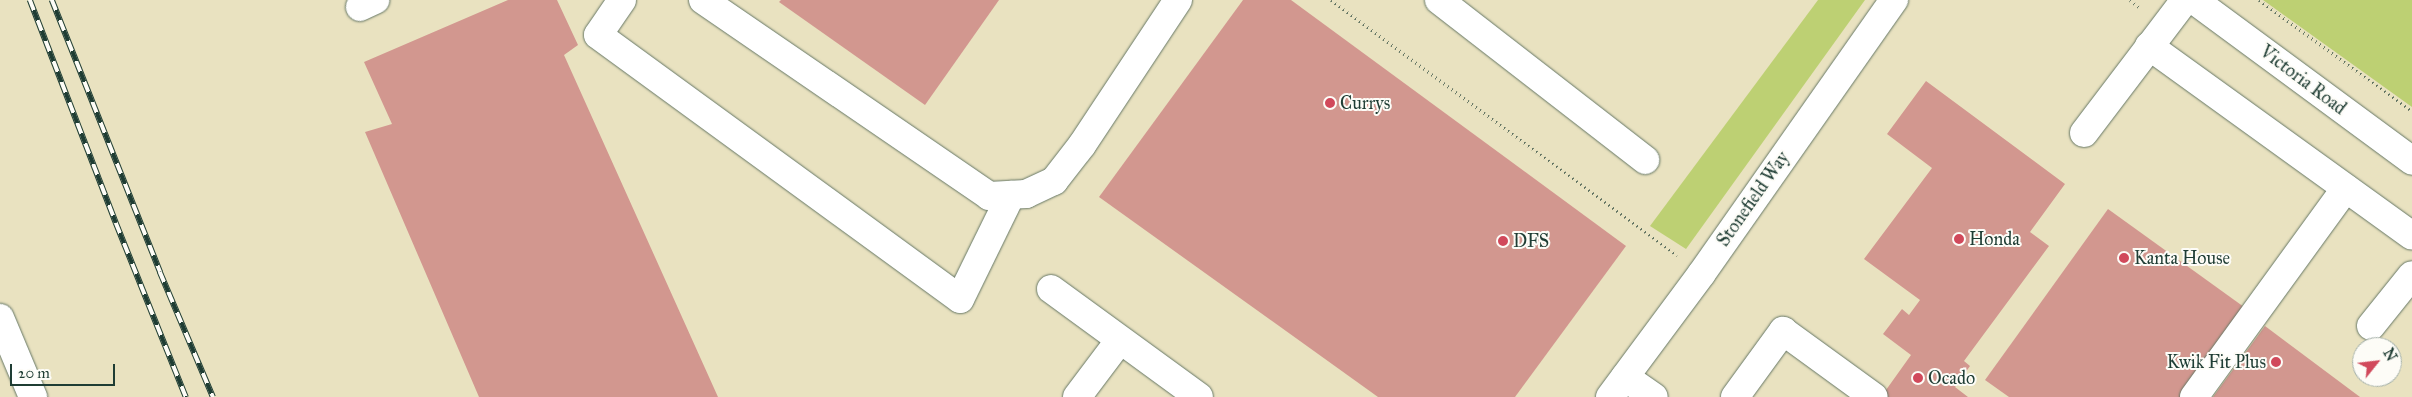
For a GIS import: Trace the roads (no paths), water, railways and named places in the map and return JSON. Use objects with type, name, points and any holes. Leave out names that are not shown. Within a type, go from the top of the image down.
[{"type":"street","points":[[702,0],[989,196],[1026,194],[1054,181],[1082,145],[1178,0]]},
{"type":"street","points":[[1439,0],[1645,160]]},
{"type":"street","name":"Stonefield Way","points":[[1618,387],[1702,273],[1894,0]]},
{"type":"street","points":[[2084,133],[2185,0]]},
{"type":"street","name":"Victoria Road","points":[[2194,0],[2412,161]]},
{"type":"street","points":[[618,2],[598,35],[960,299],[1011,195]]},
{"type":"street","points":[[2149,46],[2412,236]]},
{"type":"street","points":[[2194,397],[2346,188]]},
{"type":"street","points":[[2371,326],[2412,275]]},
{"type":"street","points":[[1051,289],[1199,397]]},
{"type":"street","points":[[0,318],[33,397]]},
{"type":"street","points":[[1735,397],[1783,331],[1874,397]]},
{"type":"street","points":[[1077,397],[1120,340]]},
{"type":"street","points":[[1618,387],[1654,397]]},
{"type":"railway","points":[[30,0],[116,223],[186,397]]},
{"type":"railway","points":[[52,0],[160,272],[213,397]]},
{"type":"place","name":"Currys","points":[[1330,103]]},
{"type":"place","name":"Honda","points":[[1959,239]]},
{"type":"place","name":"DFS","points":[[1503,241]]},
{"type":"place","name":"Kanta House","points":[[2124,258]]},
{"type":"place","name":"Kwik Fit Plus","points":[[2276,362]]},
{"type":"place","name":"Ocado","points":[[1918,378]]}]
